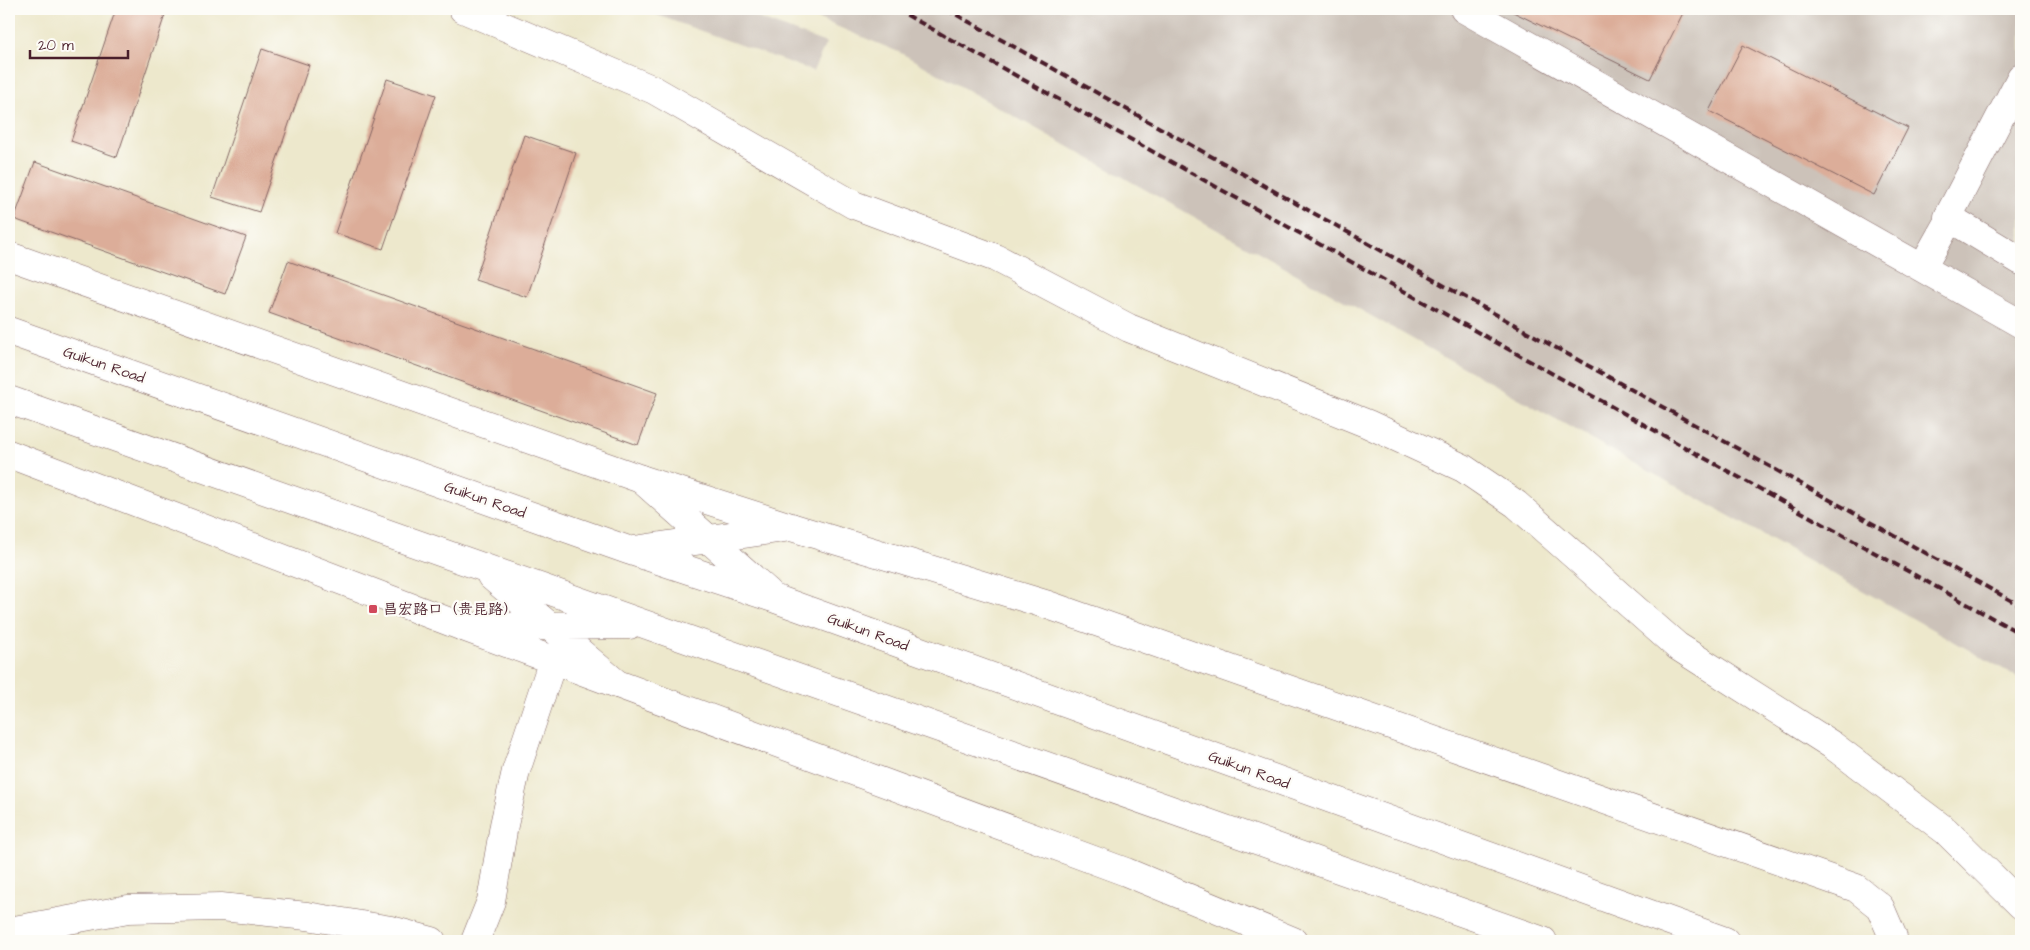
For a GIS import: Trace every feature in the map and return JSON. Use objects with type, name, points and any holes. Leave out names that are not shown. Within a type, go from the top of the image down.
[{"type":"main road","points":[[463,9],[654,90],[854,205],[996,258],[1129,328],[1368,424],[1463,468],[1516,504],[1677,646],[1832,746],[1946,831],[2021,905]]},
{"type":"main road","points":[[1464,9],[2021,324]]},
{"type":"main road","points":[[1922,268],[1950,218],[1948,217],[2021,77]]},
{"type":"main road","points":[[1950,218],[2021,260]]},
{"type":"main road","points":[[9,256],[641,479],[1048,605],[1856,888],[1880,907],[1893,937],[1892,941]]},
{"type":"main road","name":"Guikun Road","points":[[9,331],[628,550],[776,599],[1725,941]]},
{"type":"main road","points":[[9,400],[1542,941]]},
{"type":"main road","points":[[9,454],[463,627],[1126,872],[1293,941]]},
{"type":"main road","points":[[641,479],[776,599]]},
{"type":"main road","points":[[628,550],[791,527]]},
{"type":"main road","points":[[478,565],[617,684]]},
{"type":"main road","points":[[463,627],[648,625]]},
{"type":"main road","points":[[475,941],[491,901],[504,824],[516,771],[552,660]]},
{"type":"main road","points":[[9,931],[128,908],[221,907],[307,916],[391,930],[432,941]]},
{"type":"shaded area","points":[[640,9],[734,9],[826,43],[813,71]]},
{"type":"shaded area","points":[[795,9],[2021,9],[2021,679],[901,53]]},
{"type":"building","points":[[116,9],[167,9],[117,157],[71,141]]},
{"type":"building","points":[[1507,9],[1685,9],[1650,79]]},
{"type":"building","points":[[1743,45],[1908,128],[1874,195],[1709,111]]},
{"type":"building","points":[[262,49],[309,65],[259,212],[212,197]]},
{"type":"building","points":[[387,79],[436,95],[383,249],[335,233]]},
{"type":"building","points":[[524,135],[576,153],[527,297],[475,280]]},
{"type":"building","points":[[35,162],[246,237],[225,294],[14,219]]},
{"type":"building","points":[[288,261],[657,393],[638,445],[269,313]]},
{"type":"railway","points":[[896,9],[2021,634]]},
{"type":"railway","points":[[946,9],[2021,606]]},
{"type":"place","name":"昌宏路口（贵昆路）","points":[[373,609]]}]
